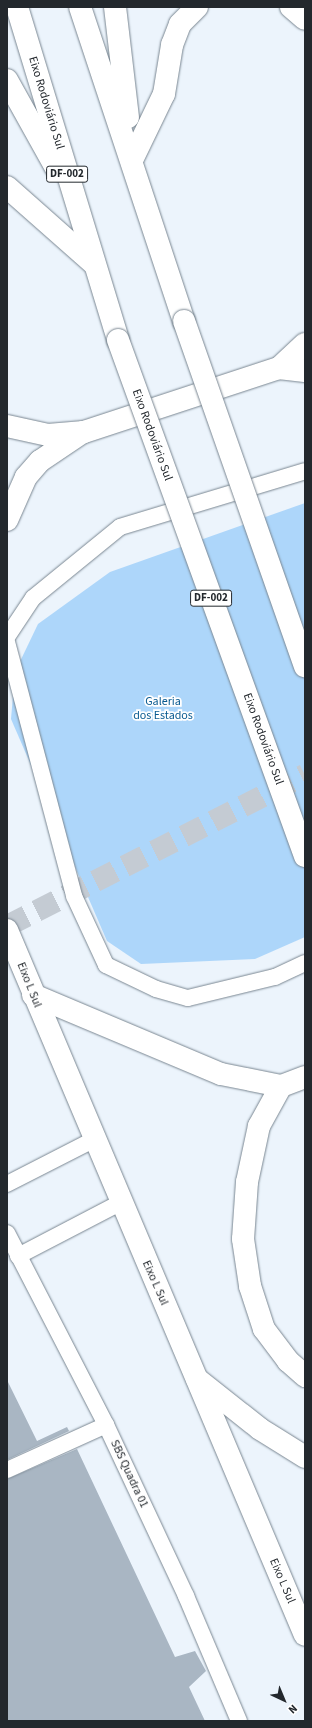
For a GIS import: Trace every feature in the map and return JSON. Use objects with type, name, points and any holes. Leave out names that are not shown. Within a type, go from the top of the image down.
[{"type":"main road","name":"Eixo Rodoviário Sul","points":[[17,7],[118,340],[305,856]]},
{"type":"main road","points":[[80,7],[133,158],[184,320],[305,666]]},
{"type":"main road","points":[[115,7],[133,158]]},
{"type":"main road","points":[[133,158],[164,94],[172,45],[180,24],[197,7]]},
{"type":"main road","points":[[291,7],[305,19]]},
{"type":"main road","points":[[7,80],[76,202]]},
{"type":"main road","points":[[7,187],[95,265]]},
{"type":"main road","points":[[7,426],[48,435],[84,432],[279,368],[305,344]]},
{"type":"main road","points":[[279,368],[305,371]]},
{"type":"main road","points":[[7,520],[17,493],[35,466],[84,432]]},
{"type":"main road","name":"Eixo L Sul","points":[[7,930],[93,1140],[197,1379],[305,1635]]},
{"type":"main road","points":[[33,995],[221,1074],[281,1086],[305,1077]]},
{"type":"main road","points":[[281,1086],[259,1126],[247,1182],[243,1239],[250,1286],[264,1329],[288,1361],[305,1376]]},
{"type":"main road","points":[[197,1379],[260,1429],[305,1457]]},
{"type":"lane","points":[[7,637],[33,598],[120,527],[305,471]]},
{"type":"lane","points":[[7,642],[74,896],[106,965],[156,989],[188,998],[275,977],[305,962]]},
{"type":"lane","points":[[7,1184],[93,1140]]},
{"type":"lane","points":[[18,1256],[120,1203]]},
{"type":"lane","name":"SBS Quadra 01","points":[[7,1234],[106,1425],[186,1596],[239,1721]]},
{"type":"lane","points":[[7,1470],[106,1425]]},
{"type":"green space","name":"Galeria dos Estados","points":[[305,503],[305,937],[255,959],[141,964],[107,941],[11,719],[15,672],[38,624],[110,572]]},
{"type":"building","points":[[7,1380],[37,1441],[67,1427],[69,1431],[7,1460]]},
{"type":"building","points":[[77,1449],[175,1657],[195,1651],[206,1671],[189,1687],[205,1721],[7,1721],[7,1479]]},
{"type":"tunnel","points":[[7,926],[305,775]]}]
